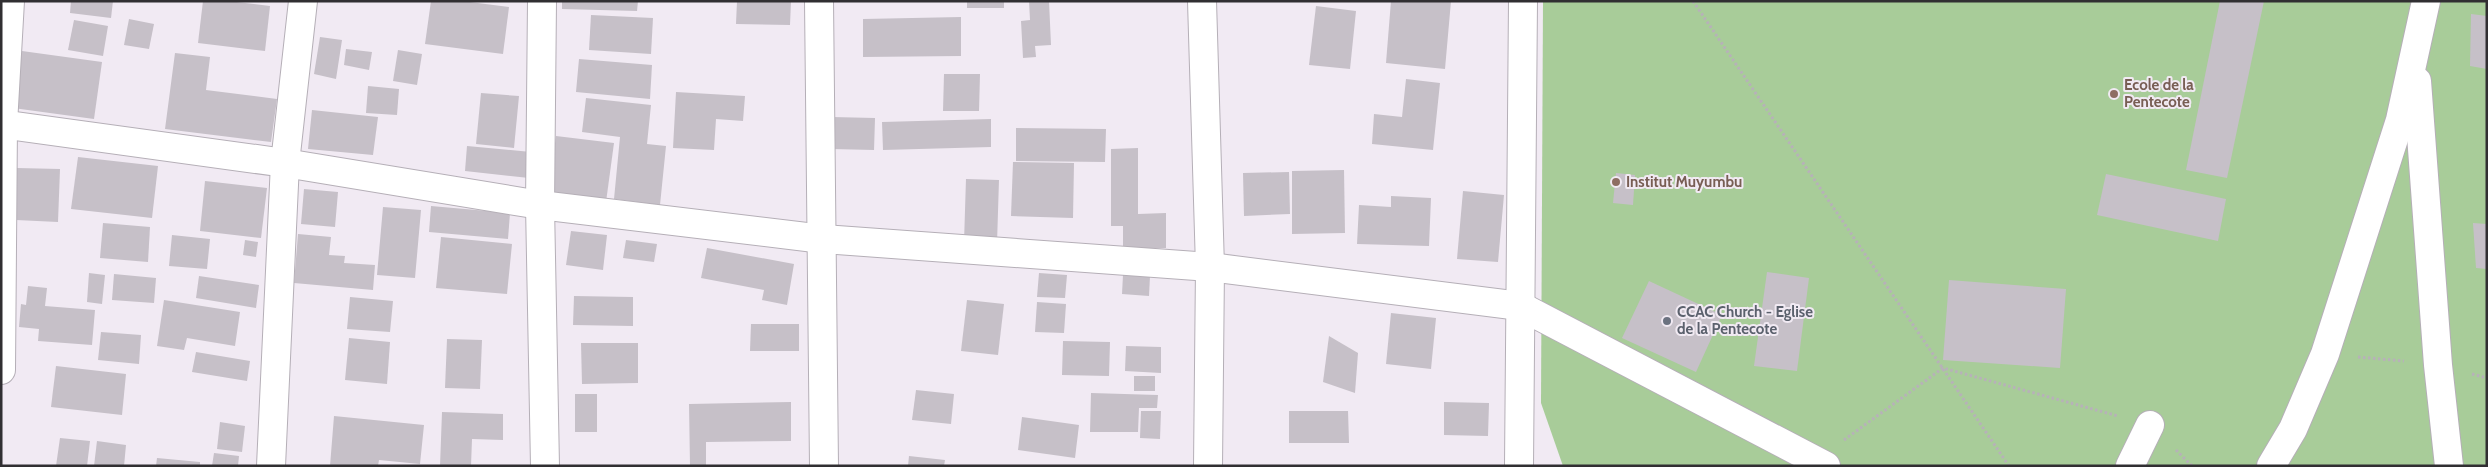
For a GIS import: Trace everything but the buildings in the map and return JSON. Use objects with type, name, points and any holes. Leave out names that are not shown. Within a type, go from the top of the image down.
[{"type":"street","points":[[1,370],[2,124],[10,1]]},
{"type":"street","points":[[271,466],[285,163],[303,1]]},
{"type":"street","points":[[542,1],[540,205],[544,466]]},
{"type":"street","points":[[819,1],[824,466]]},
{"type":"street","points":[[1202,1],[1210,267],[1208,466]]},
{"type":"street","points":[[1520,466],[1523,1]]},
{"type":"street","points":[[2271,466],[2293,429],[2325,354],[2400,120],[2426,1]]},
{"type":"street","points":[[2415,49],[2438,365],[2449,466]]},
{"type":"street","points":[[2,124],[285,163],[540,205],[823,239],[1210,267],[1520,306],[1820,464]]},
{"type":"street","points":[[2130,466],[2150,425]]},
{"type":"path","points":[[1693,1],[2009,466]]},
{"type":"path","points":[[1943,368],[2150,425],[2192,466]]},
{"type":"path","points":[[1820,464],[1943,368]]},
{"type":"green space","points":[[1543,1],[2487,1],[2487,466],[1563,466],[1541,403]]},
{"type":"place","name":"Ecole de la Pentecote","points":[[2114,94]]},
{"type":"place","name":"Institut Muyumbu","points":[[1616,182]]},
{"type":"place","name":"CCAC Church - Eglise de la Pentecote","points":[[1667,321]]}]
